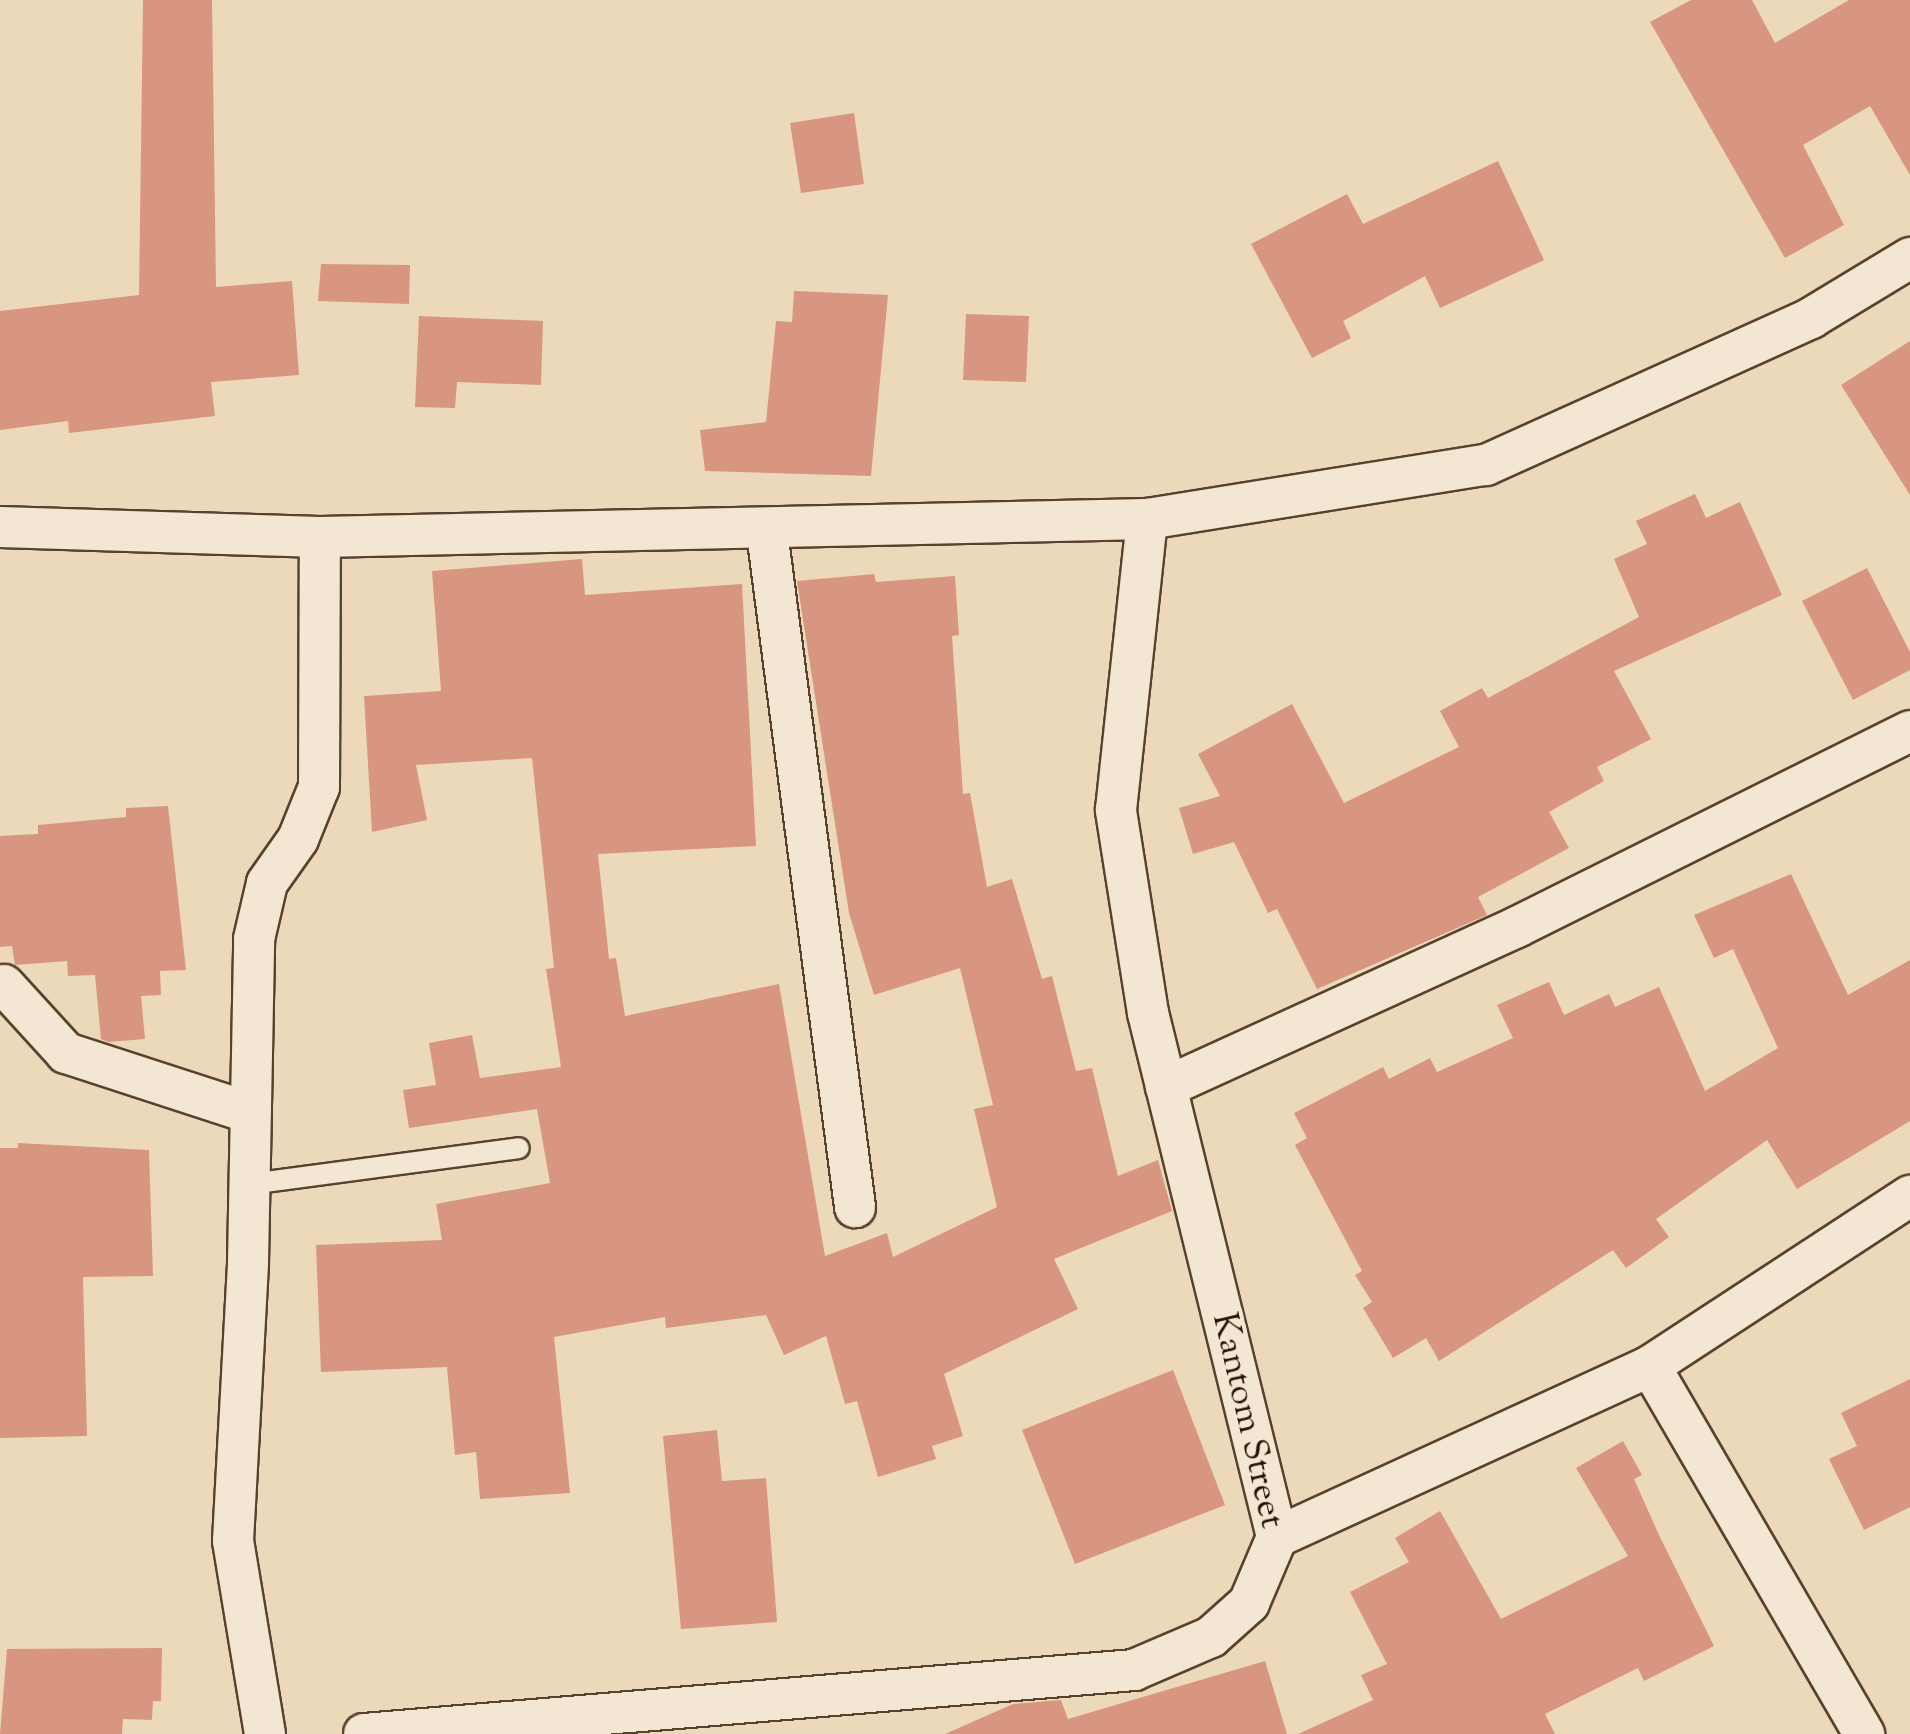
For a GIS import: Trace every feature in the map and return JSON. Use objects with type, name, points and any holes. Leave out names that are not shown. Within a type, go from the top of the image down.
[{"type":"street","points":[[0,527],[320,538],[767,532],[1147,519],[1486,465],[1811,318],[1910,258]]},
{"type":"street","name":"Kantom Street","points":[[364,1734],[1134,1670],[1211,1636],[1250,1603],[1276,1537],[1148,1013],[1115,792],[1147,519]]},
{"type":"street","points":[[767,532],[855,1207]]},
{"type":"street","points":[[265,1734],[233,1541],[250,1184],[254,940],[268,884],[298,839],[319,787],[320,538]]},
{"type":"street","points":[[1166,1087],[1518,926],[1910,731]]},
{"type":"street","points":[[4,984],[66,1053],[251,1114]]},
{"type":"street","points":[[1276,1537],[1650,1366],[1910,1196]]},
{"type":"street","points":[[1650,1366],[1864,1734]]},
{"type":"lane","points":[[250,1184],[519,1148]]},
{"type":"building","points":[[143,0],[212,0],[216,287],[292,281],[299,375],[211,382],[215,416],[69,433],[68,421],[0,430],[0,311],[139,295]]},
{"type":"building","points":[[1691,0],[1752,0],[1775,43],[1849,0],[1910,0],[1910,175],[1870,106],[1803,145],[1844,225],[1785,258],[1650,22]]},
{"type":"building","points":[[854,113],[864,184],[801,193],[790,123]]},
{"type":"building","points":[[1498,161],[1544,260],[1440,308],[1425,276],[1343,321],[1351,338],[1312,358],[1251,244],[1347,194],[1363,224]]},
{"type":"building","points":[[321,264],[410,265],[409,304],[318,301]]},
{"type":"building","points":[[794,291],[888,295],[871,476],[705,471],[700,430],[766,422],[776,321],[792,322]]},
{"type":"building","points":[[966,314],[1029,316],[1026,382],[963,380]]},
{"type":"building","points":[[419,316],[543,321],[541,385],[457,382],[455,408],[415,407]]},
{"type":"building","points":[[1910,341],[1910,495],[1841,385]]},
{"type":"building","points":[[1695,494],[1706,518],[1740,502],[1782,595],[1614,671],[1651,739],[1597,767],[1604,781],[1549,812],[1569,848],[1478,897],[1487,915],[1317,989],[1277,909],[1268,913],[1234,842],[1193,854],[1179,808],[1220,796],[1198,754],[1292,704],[1344,803],[1459,747],[1440,711],[1482,688],[1488,698],[1639,617],[1614,559],[1647,544],[1636,521]]},
{"type":"building","points":[[582,559],[585,595],[742,584],[756,846],[598,854],[609,959],[616,958],[625,1016],[779,984],[825,1256],[887,1233],[893,1257],[997,1207],[974,1109],[993,1105],[960,968],[874,995],[849,913],[797,581],[874,574],[876,582],[955,576],[959,635],[952,636],[963,794],[970,793],[987,887],[1012,879],[1042,979],[1052,976],[1076,1071],[1092,1068],[1118,1176],[1158,1160],[1172,1211],[1054,1259],[1078,1309],[944,1374],[963,1436],[932,1446],[936,1459],[878,1477],[857,1401],[845,1404],[826,1336],[784,1355],[766,1315],[666,1328],[665,1317],[554,1337],[570,1493],[480,1499],[476,1452],[455,1455],[447,1367],[321,1372],[316,1245],[442,1240],[436,1204],[550,1183],[537,1109],[409,1128],[403,1090],[436,1085],[429,1043],[472,1035],[480,1078],[561,1067],[546,969],[554,968],[532,758],[416,765],[427,820],[372,832],[364,696],[441,691],[432,571]]},
{"type":"building","points":[[1867,568],[1910,652],[1910,670],[1853,700],[1802,601]]},
{"type":"building","points":[[168,806],[186,970],[160,971],[161,995],[141,996],[145,1039],[108,1042],[101,1039],[95,975],[68,976],[67,961],[15,965],[12,946],[0,947],[0,836],[38,834],[38,825],[126,817],[126,808]]},
{"type":"building","points":[[1791,874],[1848,995],[1910,960],[1910,1121],[1797,1189],[1767,1140],[1656,1219],[1669,1237],[1626,1268],[1613,1250],[1439,1361],[1426,1338],[1393,1358],[1363,1308],[1372,1302],[1355,1275],[1362,1271],[1295,1145],[1307,1138],[1294,1113],[1383,1067],[1389,1079],[1430,1058],[1437,1072],[1513,1038],[1497,1005],[1549,982],[1564,1015],[1609,994],[1615,1007],[1659,987],[1705,1091],[1778,1048],[1733,949],[1714,958],[1694,915]]},
{"type":"building","points":[[18,1143],[149,1150],[153,1276],[83,1277],[87,1436],[0,1438],[0,1148],[18,1148]]},
{"type":"building","points":[[1173,1370],[1225,1505],[1075,1564],[1022,1430]]},
{"type":"building","points":[[1910,1379],[1910,1507],[1864,1530],[1829,1459],[1857,1446],[1841,1413]]},
{"type":"building","points":[[717,1430],[722,1481],[766,1478],[777,1622],[681,1629],[663,1436]]},
{"type":"building","points":[[1623,1441],[1642,1475],[1634,1479],[1714,1646],[1644,1681],[1638,1668],[1545,1714],[1555,1734],[1298,1734],[1373,1700],[1361,1675],[1387,1664],[1350,1592],[1409,1562],[1395,1538],[1440,1511],[1501,1619],[1628,1556],[1576,1468]]},
{"type":"building","points":[[162,1648],[161,1701],[153,1701],[152,1720],[123,1719],[122,1734],[0,1734],[7,1649]]},
{"type":"building","points":[[1265,1661],[1287,1734],[945,1734],[1013,1704],[1061,1700],[1068,1719]]}]
